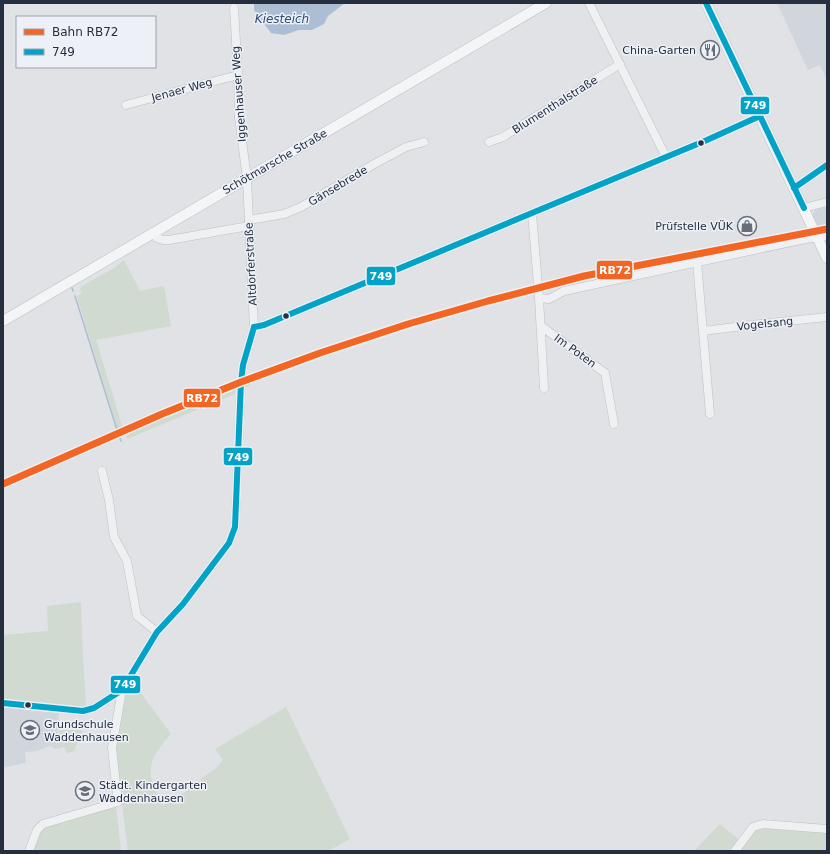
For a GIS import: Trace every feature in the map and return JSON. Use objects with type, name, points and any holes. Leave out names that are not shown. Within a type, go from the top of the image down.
[{"type":"main road","name":"Schötmarsche Straße","points":[[3,322],[546,3]]},
{"type":"main road","points":[[706,3],[794,188],[804,208],[822,237],[827,258]]},
{"type":"street","points":[[589,3],[666,157]]},
{"type":"street","name":"Iggenhauser Weg","points":[[234,8],[239,117],[247,179]]},
{"type":"street","name":"Blumenthalstraße","points":[[489,142],[503,137],[620,64]]},
{"type":"street","name":"Jenaer Weg","points":[[126,105],[238,75]]},
{"type":"street","points":[[254,327],[264,325],[666,157],[760,116]]},
{"type":"street","name":"Gänsebrede","points":[[157,238],[169,240],[249,223],[301,208],[376,163],[406,147],[424,142]]},
{"type":"street","points":[[794,188],[827,165]]},
{"type":"street","name":"Altdorferstraße","points":[[3,703],[83,710],[94,708],[122,690],[157,632],[183,604],[229,544],[235,527],[241,382],[243,365],[254,327],[247,179]]},
{"type":"street","points":[[804,208],[827,202]]},
{"type":"street","name":"Im Poten","points":[[532,213],[544,388]]},
{"type":"street","points":[[539,298],[549,299],[564,291],[805,238],[822,237]]},
{"type":"street","points":[[697,262],[710,414]]},
{"type":"street","name":"Vogelsang","points":[[703,331],[827,317]]},
{"type":"street","name":"Im Poten","points":[[540,326],[605,373],[614,424]]},
{"type":"street","points":[[102,471],[109,500],[114,537],[127,561],[137,616],[157,632]]},
{"type":"street","points":[[29,851],[37,830],[43,824],[118,802],[112,748],[122,690]]},
{"type":"street","points":[[735,851],[753,827],[763,824],[827,829]]},
{"type":"shaded area","points":[[777,3],[827,3],[827,80],[820,65],[808,70]]},
{"type":"shaded area","points":[[827,207],[827,234],[821,235],[813,218],[813,214],[815,210]]},
{"type":"shaded area","points":[[124,260],[140,291],[164,286],[171,326],[96,340],[123,429],[118,431],[77,297],[81,293],[80,288],[82,286],[114,268]]},
{"type":"shaded area","points":[[497,295],[499,301],[408,327],[363,342],[251,382],[250,386],[244,387],[245,378],[319,350],[417,318]]},
{"type":"shaded area","points":[[239,381],[238,387],[3,487],[3,481]]},
{"type":"shaded area","points":[[236,388],[235,394],[127,439],[126,433]]},
{"type":"shaded area","points":[[81,602],[86,707],[3,699],[3,635],[48,631],[47,606]]},
{"type":"shaded area","points":[[132,681],[171,734],[157,752],[151,767],[153,784],[163,805],[202,782],[200,779],[215,769],[223,760],[215,749],[286,707],[350,839],[328,851],[128,851],[115,750],[127,688]]},
{"type":"shaded area","name":"Grundschule Waddenhausen","points":[[3,707],[59,713],[56,749],[50,746],[37,751],[25,752],[26,763],[5,767],[3,764]]},
{"type":"shaded area","points":[[59,730],[83,730],[74,751],[67,753],[64,747],[56,749]]},
{"type":"shaded area","points":[[116,805],[121,851],[32,851],[39,831],[44,826]]},
{"type":"shaded area","points":[[720,824],[738,839],[729,851],[694,851]]},
{"type":"shaded area","points":[[762,827],[827,831],[827,851],[737,851],[754,829]]},
{"type":"water","name":"Kiesteich","points":[[254,3],[345,3],[328,16],[324,24],[312,30],[299,30],[284,35],[271,33],[254,10]]},
{"type":"waterway","points":[[75,296],[117,430]]},
{"type":"waterway","points":[[119,436],[121,441]]},
{"type":"rail line","name":"RB72","points":[[3,484],[162,414],[241,382],[320,353],[408,324],[584,276],[827,229]]},
{"type":"transit line","name":"749","points":[[706,3],[804,208]]},
{"type":"transit line","name":"749","points":[[254,327],[264,325],[707,140],[760,116]]},
{"type":"transit line","name":"749","points":[[794,188],[827,165]]},
{"type":"transit line","name":"749","points":[[3,703],[83,711],[94,708],[122,690],[157,632],[183,604],[229,543],[235,527],[241,382],[243,365],[254,327]]},
{"type":"place","name":"China-Garten","points":[[710,50]]},
{"type":"place","name":"Prüfstelle VÜK","points":[[747,226]]},
{"type":"place","name":"Grundschule Waddenhausen","points":[[30,730]]},
{"type":"place","name":"Städt. Kindergarten Waddenhausen","points":[[85,791]]}]
